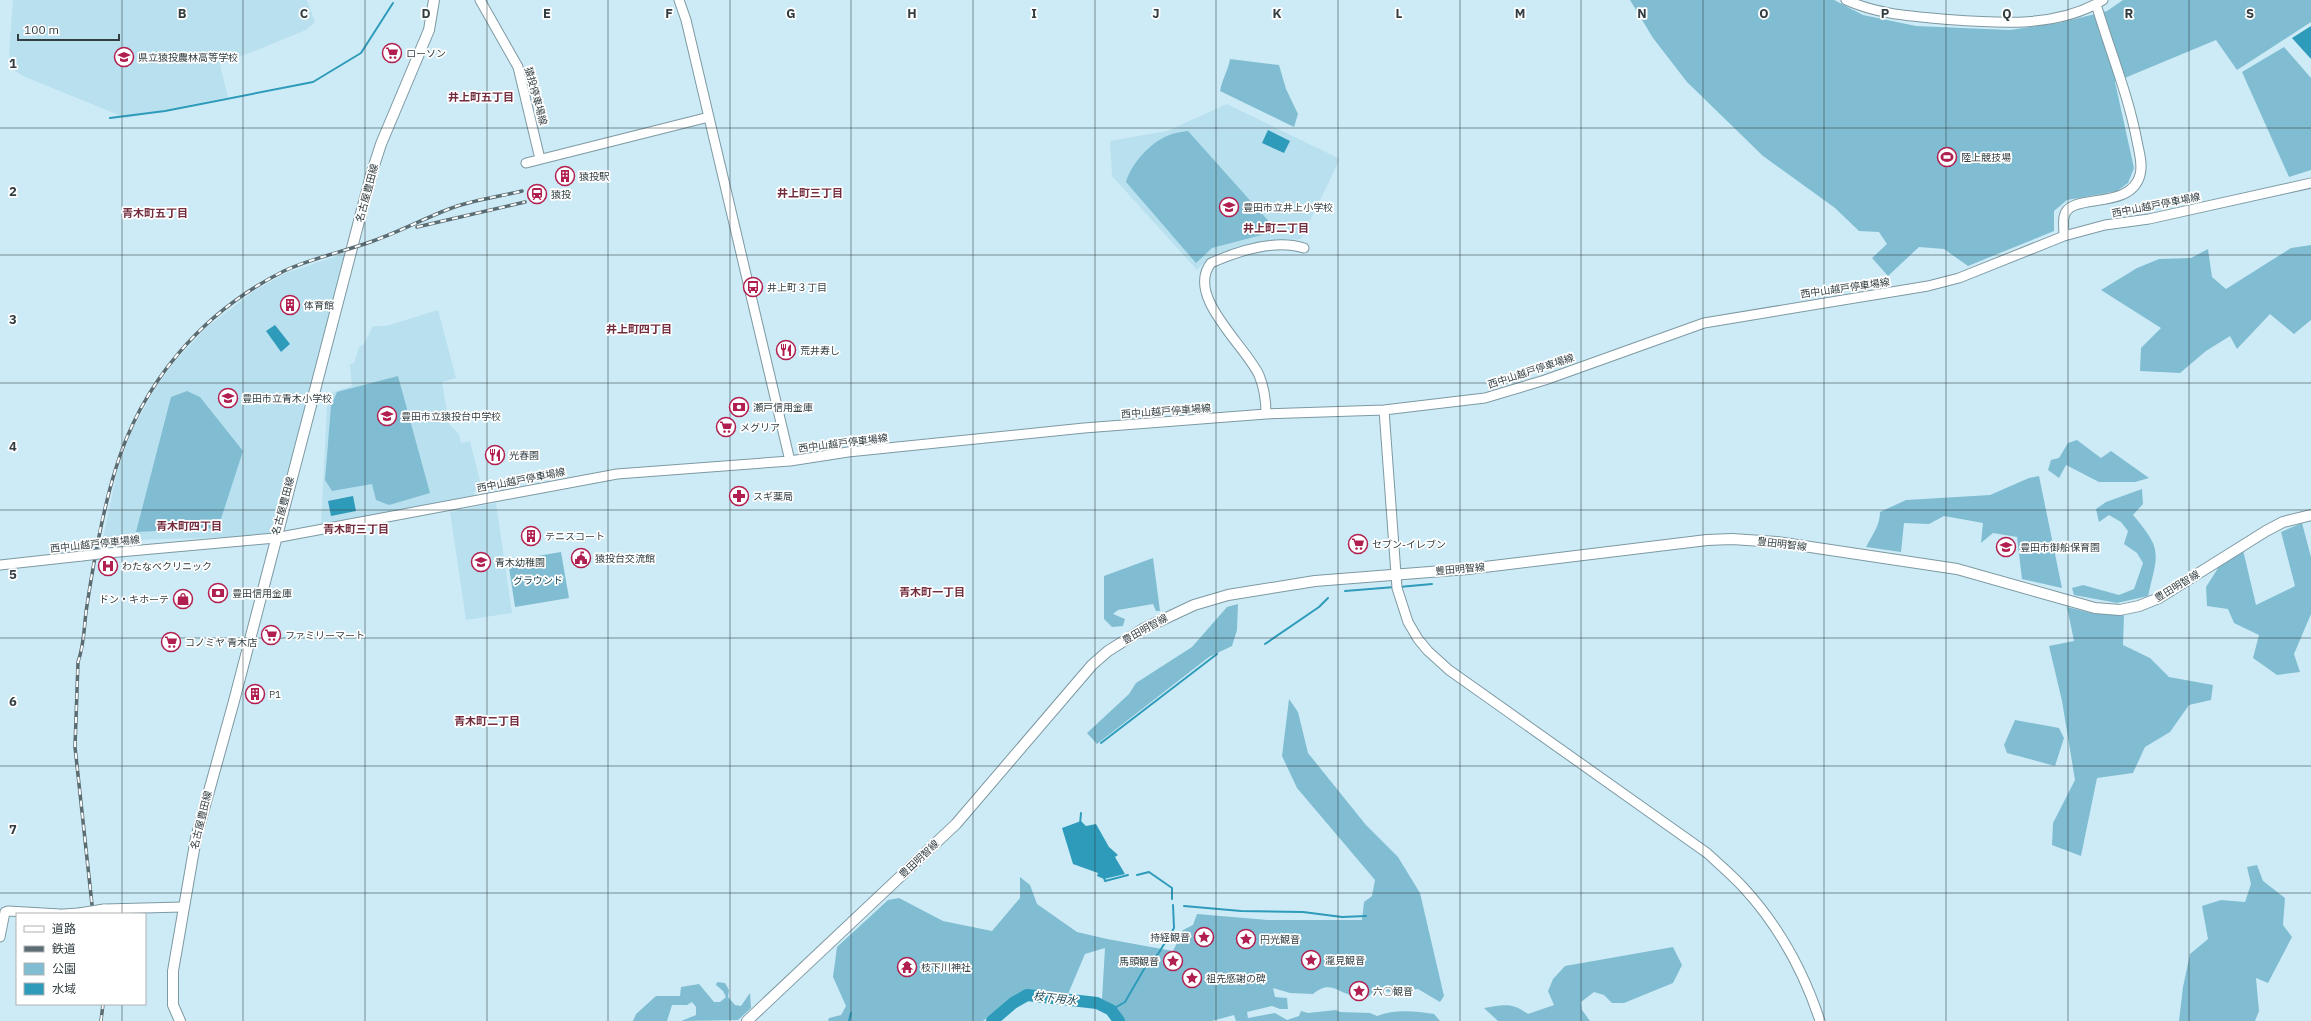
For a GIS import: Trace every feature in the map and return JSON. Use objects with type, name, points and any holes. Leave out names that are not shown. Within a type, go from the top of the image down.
[{"type":"main road","name":"名古屋豊田線","points":[[180,1021],[173,1005],[172,983],[183,907],[196,838],[371,175],[381,144],[429,30],[434,0]]},
{"type":"main road","name":"猿投停車場線","points":[[480,0],[518,67],[540,159]]},
{"type":"main road","points":[[679,0],[686,20],[790,461]]},
{"type":"main road","points":[[1846,0],[1864,8],[1899,15],[1996,23],[2033,21],[2071,14],[2100,2],[2131,109],[2141,172],[2134,188],[2120,196],[2080,203],[2072,206],[2064,217],[2064,236]]},
{"type":"main road","points":[[526,163],[709,117]]},
{"type":"main road","name":"西中山越戸停車場線","points":[[0,565],[108,553],[275,538],[610,475],[790,461],[848,452],[1084,428],[1266,414],[1384,410],[1485,398],[1506,393],[1704,322],[1752,313],[1928,286],[1959,278],[2064,236],[2311,183]]},
{"type":"main road","points":[[1266,414],[1266,400],[1259,375],[1208,301],[1203,286],[1203,278],[1211,263],[1238,253],[1285,244],[1304,248]]},
{"type":"main road","points":[[1384,410],[1397,588],[1408,622],[1428,651],[1449,670],[1707,854],[1743,887],[1769,919],[1800,969],[1820,1021]]},
{"type":"main road","name":"豊田明智線","points":[[747,1021],[956,824],[1076,682],[1108,651],[1143,629],[1208,600],[1315,581],[1503,565],[1682,542],[1732,539],[1777,542],[1957,569],[2095,608],[2120,610],[2139,606],[2159,598],[2266,530],[2283,522],[2311,515]]},
{"type":"main road","points":[[79,913],[104,909],[183,907]]},
{"type":"main road","points":[[0,937],[5,912],[43,913]]},
{"type":"shaded area","name":"県立猿投農林高等学校","points":[[13,0],[307,0],[315,22],[306,30],[220,65],[228,97],[126,118],[23,76],[12,69],[9,53]]},
{"type":"shaded area","name":"豊田市立井上小学校","points":[[1227,104],[1340,159],[1301,239],[1273,240],[1219,253],[1208,259],[1197,270],[1112,176],[1110,141],[1167,131]]},
{"type":"shaded area","name":"豊田市立青木小学校","points":[[346,253],[273,532],[267,536],[133,540],[102,543],[117,472],[131,432],[156,387],[175,361],[207,327],[254,291],[286,273]]},
{"type":"shaded area","name":"豊田市立猿投台中学校","points":[[438,310],[456,378],[442,382],[449,424],[459,434],[461,443],[470,441],[482,489],[476,488],[473,498],[321,524],[327,407],[333,392],[352,386],[350,364],[354,363],[359,347],[364,344],[373,326],[386,326]]},
{"type":"shaded area","name":"青木幼稚園","points":[[496,503],[512,613],[466,620],[450,512]]},
{"type":"green space","points":[[1630,0],[1834,0],[1863,15],[1916,26],[2010,30],[2059,23],[2107,11],[2123,0],[2311,0],[2311,22],[2237,70],[2216,40],[2115,82],[2134,168],[2128,183],[2117,191],[2067,200],[2054,211],[2054,231],[1968,266],[1944,249],[1919,247],[1888,276],[1872,258],[1887,244],[1879,232],[1859,231],[1835,208],[1763,156],[1687,82],[1653,38]]},
{"type":"green space","points":[[2284,47],[2311,78],[2311,170],[2289,177],[2242,72]]},
{"type":"green space","points":[[1230,59],[1279,65],[1286,89],[1298,114],[1294,127],[1220,91]]},
{"type":"green space","points":[[1188,131],[1273,226],[1273,232],[1212,248],[1196,263],[1126,182],[1128,175],[1137,161],[1154,144],[1169,135]]},
{"type":"green space","points":[[2311,245],[2311,320],[2294,334],[2270,314],[2237,349],[2230,336],[2206,351],[2180,373],[2140,371],[2141,348],[2161,328],[2101,290],[2137,268],[2159,259],[2191,258],[2208,249],[2212,277],[2226,289],[2291,248]]},
{"type":"green space","points":[[398,376],[430,493],[389,505],[376,500],[372,484],[332,491],[325,480],[331,406],[337,392]]},
{"type":"green space","points":[[187,391],[200,397],[243,451],[218,528],[136,532],[171,397]]},
{"type":"green space","points":[[2077,440],[2101,458],[2111,451],[2149,478],[2135,482],[2099,482],[2066,465],[2059,478],[2048,470],[2051,460],[2059,458],[2068,443]]},
{"type":"green space","points":[[2039,476],[2062,588],[2022,579],[2017,537],[1993,533],[1981,543],[1983,523],[1944,516],[1929,524],[1904,523],[1901,552],[1866,547],[1877,526],[1880,512],[1906,500],[1990,495],[2029,478]]},
{"type":"green space","points":[[2142,489],[2143,504],[2133,515],[2149,536],[2156,552],[2156,561],[2148,596],[2117,603],[2074,595],[2072,588],[2083,585],[2119,595],[2134,589],[2143,563],[2137,553],[2124,544],[2128,531],[2121,522],[2109,515],[2099,522],[2096,509],[2106,502]]},
{"type":"green space","points":[[2302,523],[2311,557],[2311,614],[2294,654],[2300,672],[2277,675],[2253,658],[2259,635],[2234,623],[2228,609],[2207,606],[2206,587],[2220,565],[2243,550],[2256,605],[2295,586],[2281,532]]},
{"type":"green space","name":"グラウンド","points":[[561,552],[569,598],[515,607],[508,561]]},
{"type":"green space","points":[[1153,558],[1160,611],[1156,611],[1153,604],[1118,610],[1113,614],[1125,619],[1123,626],[1112,627],[1104,619],[1104,576]]},
{"type":"green space","points":[[1238,604],[1237,630],[1232,646],[1209,657],[1097,744],[1087,733],[1129,694],[1136,683],[1192,647],[1227,607]]},
{"type":"green space","points":[[2067,607],[2091,613],[2124,614],[2123,645],[2150,658],[2169,677],[2213,685],[2211,700],[2189,705],[2170,732],[2145,747],[2133,773],[2097,778],[2081,856],[2052,845],[2053,823],[2075,780],[2062,701],[2049,646],[2074,641]]},
{"type":"green space","points":[[1289,699],[1298,712],[1308,753],[1366,825],[1398,857],[1420,893],[1444,996],[1440,1002],[1418,989],[1408,990],[1405,997],[1395,997],[1391,992],[1375,990],[1368,997],[1358,997],[1329,987],[1319,990],[1313,994],[1290,993],[1273,988],[1275,997],[1287,998],[1288,1009],[1280,1009],[1272,1006],[1247,1012],[1248,1018],[1275,1013],[1287,1020],[1299,1016],[1301,1011],[1308,1013],[1336,1010],[1340,1012],[1370,1013],[1377,1016],[1391,1012],[1405,1011],[1434,1014],[1440,1021],[1236,1021],[1234,1015],[1212,1021],[1122,1021],[1115,1008],[1102,999],[1105,948],[1085,954],[1068,994],[1033,991],[1022,992],[983,1021],[828,1021],[829,1018],[841,1015],[846,1006],[833,977],[837,947],[888,900],[899,898],[943,921],[992,931],[1020,898],[1020,877],[1030,885],[1037,904],[1077,932],[1173,951],[1183,930],[1193,925],[1197,914],[1268,920],[1362,920],[1364,902],[1372,896],[1375,880],[1297,788],[1282,756]]},
{"type":"green space","points":[[2015,720],[2059,728],[2064,738],[2055,766],[2007,753],[2004,745]]},
{"type":"green space","points":[[2257,865],[2263,881],[2285,898],[2283,925],[2292,937],[2268,983],[2256,978],[2259,1011],[2255,1021],[2179,1021],[2183,987],[2190,954],[2208,939],[2202,906],[2221,900],[2245,902],[2251,884],[2247,867]]},
{"type":"green space","points":[[1673,947],[1682,965],[1673,983],[1624,1003],[1612,1003],[1604,995],[1594,992],[1581,1002],[1582,1010],[1590,1021],[1498,1021],[1484,1008],[1507,1005],[1522,1010],[1528,1014],[1554,1005],[1548,991],[1553,979],[1565,966]]},
{"type":"green space","points":[[717,982],[725,983],[729,990],[728,997],[735,1005],[741,1006],[750,993],[751,1008],[738,1020],[681,1021],[696,1015],[696,1007],[692,1002],[687,1005],[672,1005],[667,1021],[633,1021],[636,1014],[656,996],[680,996],[681,987],[699,984],[714,1002],[720,1002],[726,997],[723,991],[716,985]]},
{"type":"water","points":[[2311,26],[2311,59],[2292,38]]},
{"type":"water","points":[[1268,130],[1290,141],[1284,153],[1262,143]]},
{"type":"water","points":[[275,325],[290,344],[281,352],[266,331]]},
{"type":"water","points":[[353,496],[356,511],[331,516],[328,501]]},
{"type":"water","points":[[1081,821],[1086,826],[1096,824],[1109,847],[1118,855],[1115,857],[1125,874],[1104,879],[1097,876],[1098,873],[1073,864],[1062,828]]},
{"type":"waterway","points":[[110,118],[165,111],[313,82],[361,53],[393,3]]},
{"type":"waterway","points":[[1399,587],[1432,584]]},
{"type":"waterway","points":[[1345,591],[1395,587]]},
{"type":"waterway","points":[[1265,644],[1319,607],[1328,598]]},
{"type":"waterway","points":[[1101,743],[1217,654]]},
{"type":"waterway","points":[[1080,824],[1081,813]]},
{"type":"waterway","points":[[1137,875],[1149,872],[1172,888],[1172,899]]},
{"type":"waterway","points":[[1104,878],[1105,881],[1128,875]]},
{"type":"waterway","points":[[1111,1010],[1125,1002],[1147,964],[1158,954],[1174,928],[1173,905]]},
{"type":"waterway","points":[[1184,906],[1241,911],[1303,912],[1342,917],[1366,916]]},
{"type":"waterway","name":"枝下用水","points":[[992,1021],[1013,1003],[1027,995],[1097,1003],[1111,1010],[1119,1021]]},
{"type":"waterway","points":[[849,1021],[851,1013]]},
{"type":"railway","points":[[93,913],[75,747],[78,662],[83,643],[86,612],[106,506],[115,471],[126,439],[141,408],[158,380],[178,353],[201,329],[227,307],[254,288],[295,266],[362,245],[457,206],[522,191]]},
{"type":"railway","points":[[417,227],[525,202]]},
{"type":"railway","points":[[101,1021],[103,1005]]},
{"type":"place","name":"ローソン","points":[[392,53]]},
{"type":"place","name":"県立猿投農林高等学校","points":[[124,57]]},
{"type":"place","name":"陸上競技場","points":[[1947,157]]},
{"type":"place","name":"猿投駅","points":[[565,176]]},
{"type":"place","name":"猿投","points":[[537,194]]},
{"type":"place","name":"豊田市立井上小学校","points":[[1229,207]]},
{"type":"place","name":"井上町３丁目","points":[[753,287]]},
{"type":"place","name":"体育館","points":[[290,305]]},
{"type":"place","name":"荒井寿し","points":[[786,350]]},
{"type":"place","name":"豊田市立青木小学校","points":[[228,398]]},
{"type":"place","name":"瀬戸信用金庫","points":[[739,407]]},
{"type":"place","name":"豊田市立猿投台中学校","points":[[387,416]]},
{"type":"place","name":"メグリア","points":[[726,427]]},
{"type":"place","name":"光春園","points":[[495,455]]},
{"type":"place","name":"スギ薬局","points":[[739,496]]},
{"type":"place","name":"テニスコート","points":[[531,536]]},
{"type":"place","name":"セブン-イレブン","points":[[1358,544]]},
{"type":"place","name":"豊田市御船保育園","points":[[2006,547]]},
{"type":"place","name":"猿投台交流館","points":[[581,558]]},
{"type":"place","name":"青木幼稚園","points":[[481,562]]},
{"type":"place","name":"わたなべクリニック","points":[[108,566]]},
{"type":"place","name":"豊田信用金庫","points":[[218,593]]},
{"type":"place","name":"ドン・キホーテ","points":[[183,599]]},
{"type":"place","name":"ファミリーマート","points":[[271,635]]},
{"type":"place","name":"コノミヤ 青木店","points":[[171,642]]},
{"type":"place","name":"P1","points":[[255,694]]},
{"type":"place","name":"持経観音","points":[[1204,937]]},
{"type":"place","name":"円光観音","points":[[1246,939]]},
{"type":"place","name":"瀧見観音","points":[[1311,960]]},
{"type":"place","name":"馬頭観音","points":[[1173,961]]},
{"type":"place","name":"枝下川神社","points":[[907,967]]},
{"type":"place","name":"祖先感謝の碑","points":[[1192,978]]},
{"type":"place","name":"六◯観音","points":[[1359,991]]},
{"type":"district","name":"井上町五丁目","points":[[481,97]]},
{"type":"district","name":"井上町三丁目","points":[[810,193]]},
{"type":"district","name":"青木町五丁目","points":[[155,213]]},
{"type":"district","name":"井上町二丁目","points":[[1276,228]]},
{"type":"district","name":"井上町四丁目","points":[[639,329]]},
{"type":"district","name":"青木町四丁目","points":[[189,526]]},
{"type":"district","name":"青木町三丁目","points":[[356,529]]},
{"type":"district","name":"青木町一丁目","points":[[932,592]]},
{"type":"district","name":"青木町二丁目","points":[[487,721]]}]
